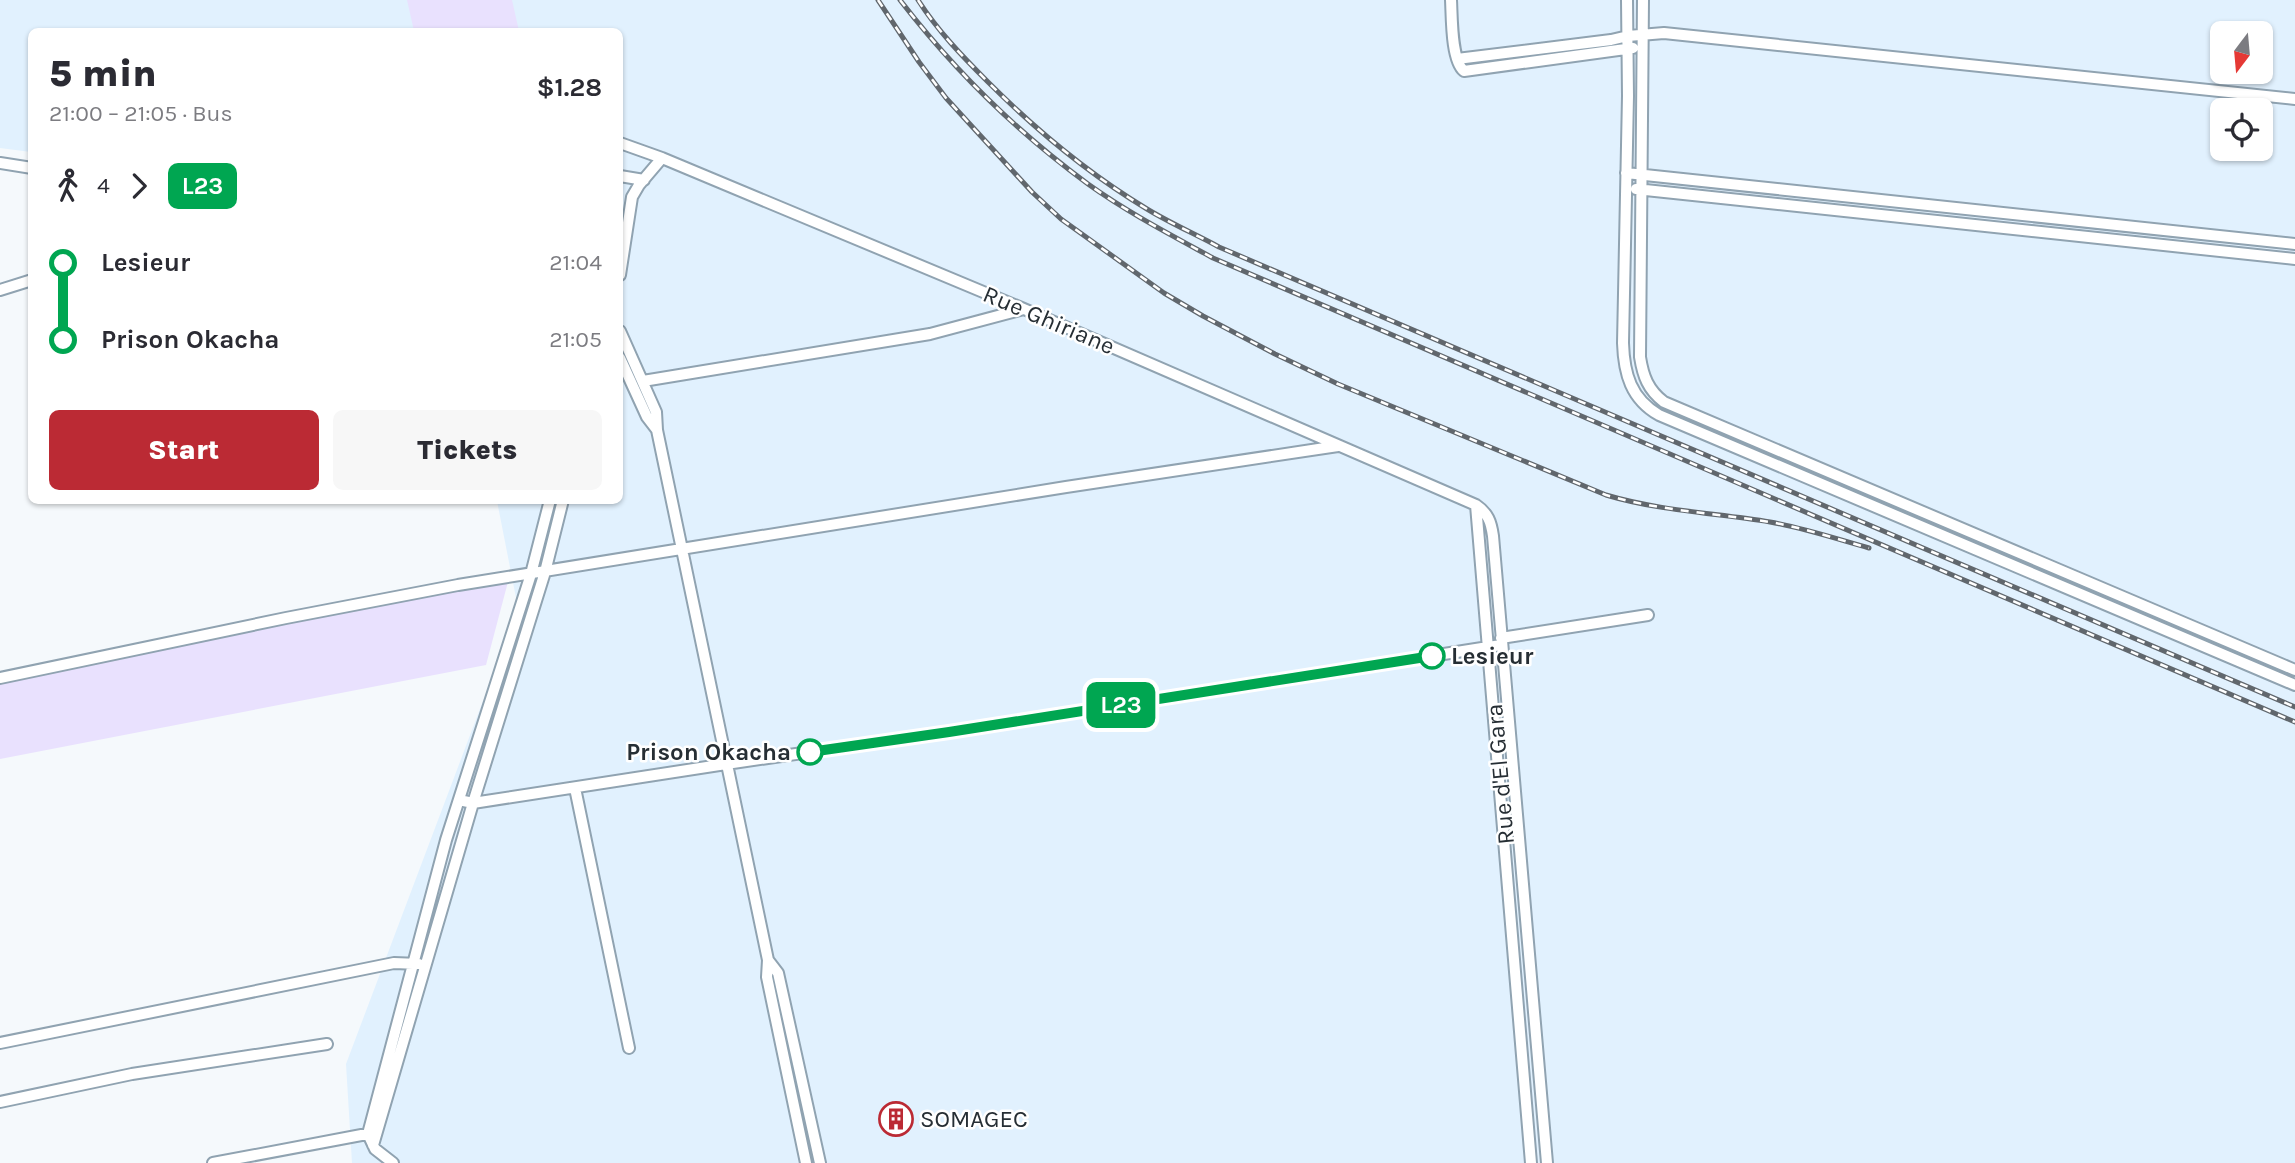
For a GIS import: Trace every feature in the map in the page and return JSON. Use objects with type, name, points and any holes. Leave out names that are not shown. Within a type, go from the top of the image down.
[{"type":"street","points":[[1451,0],[1457,60],[1460,68],[1466,71],[1628,49],[1642,46],[1655,33]]},
{"type":"street","points":[[1627,0],[1623,342],[1627,376],[1635,395],[1659,415],[2295,685]]},
{"type":"street","points":[[1643,0],[1640,357],[1650,389],[1664,402],[2295,670]]},
{"type":"street","points":[[1457,60],[1655,33],[2295,99]]},
{"type":"street","points":[[1627,132],[1642,133]]},
{"type":"street","name":"Rue Ghiriane","points":[[623,144],[1024,309],[1476,505]]},
{"type":"street","points":[[623,253],[630,202],[643,180],[662,158]]},
{"type":"street","points":[[0,163],[28,167]]},
{"type":"street","points":[[1626,173],[2295,244]]},
{"type":"street","points":[[623,177],[643,180]]},
{"type":"street","points":[[1626,188],[2295,259]]},
{"type":"street","points":[[1949,222],[1950,207]]},
{"type":"street","points":[[0,282],[28,273]]},
{"type":"street","points":[[0,290],[28,280]]},
{"type":"street","points":[[643,381],[930,334],[1024,309]]},
{"type":"street","points":[[623,338],[656,412],[657,430],[768,960],[767,977],[806,1163]]},
{"type":"street","points":[[623,365],[647,417],[657,430]]},
{"type":"street","points":[[1627,376],[1643,372]]},
{"type":"street","points":[[0,678],[286,618],[531,574],[1339,446]]},
{"type":"street","points":[[393,1163],[375,1149],[373,1137],[413,962],[459,800],[531,574],[550,504]]},
{"type":"street","points":[[373,1137],[545,572],[562,504]]},
{"type":"street","name":"Rue d'El Gara","points":[[1476,505],[1488,516],[1493,536],[1547,1163]]},
{"type":"street","name":"Rue d'El Gara","points":[[1476,505],[1531,1163]]},
{"type":"street","points":[[459,800],[473,803],[949,732],[1488,647],[1501,641],[1648,615]]},
{"type":"street","points":[[575,788],[629,1048]]},
{"type":"street","points":[[768,960],[778,973],[820,1163]]},
{"type":"street","points":[[0,1043],[394,963],[413,962],[425,965]]},
{"type":"street","points":[[0,1102],[132,1074],[327,1044]]},
{"type":"street","points":[[1528,1108],[1543,1105]]},
{"type":"street","points":[[213,1163],[373,1137]]},
{"type":"shaded area","points":[[0,0],[2295,0],[2295,1163],[352,1163],[346,1064],[518,608],[498,504],[623,504],[623,28],[28,28],[28,152],[0,148]]},
{"type":"shaded area","points":[[407,0],[512,0],[518,28],[413,28]]},
{"type":"shaded area","points":[[509,578],[486,665],[0,759],[0,677]]},
{"type":"railway","points":[[878,0],[946,98],[1032,192],[1061,219],[1164,293],[1203,316],[1338,384],[1606,495],[1667,508],[1783,524],[1869,548]]},
{"type":"railway","points":[[900,0],[964,75],[1036,143],[1103,194],[1213,258],[2295,722]]},
{"type":"railway","points":[[918,0],[959,53],[1044,134],[1104,181],[1174,224],[1219,247],[2295,707]]},
{"type":"bus line","name":"L23","points":[[810,752],[1432,656]]},
{"type":"place","name":"Lesieur","points":[[1432,656]]},
{"type":"place","name":"Prison Okacha","points":[[810,752]]},
{"type":"place","name":"SOMAGEC","points":[[896,1119]]}]
